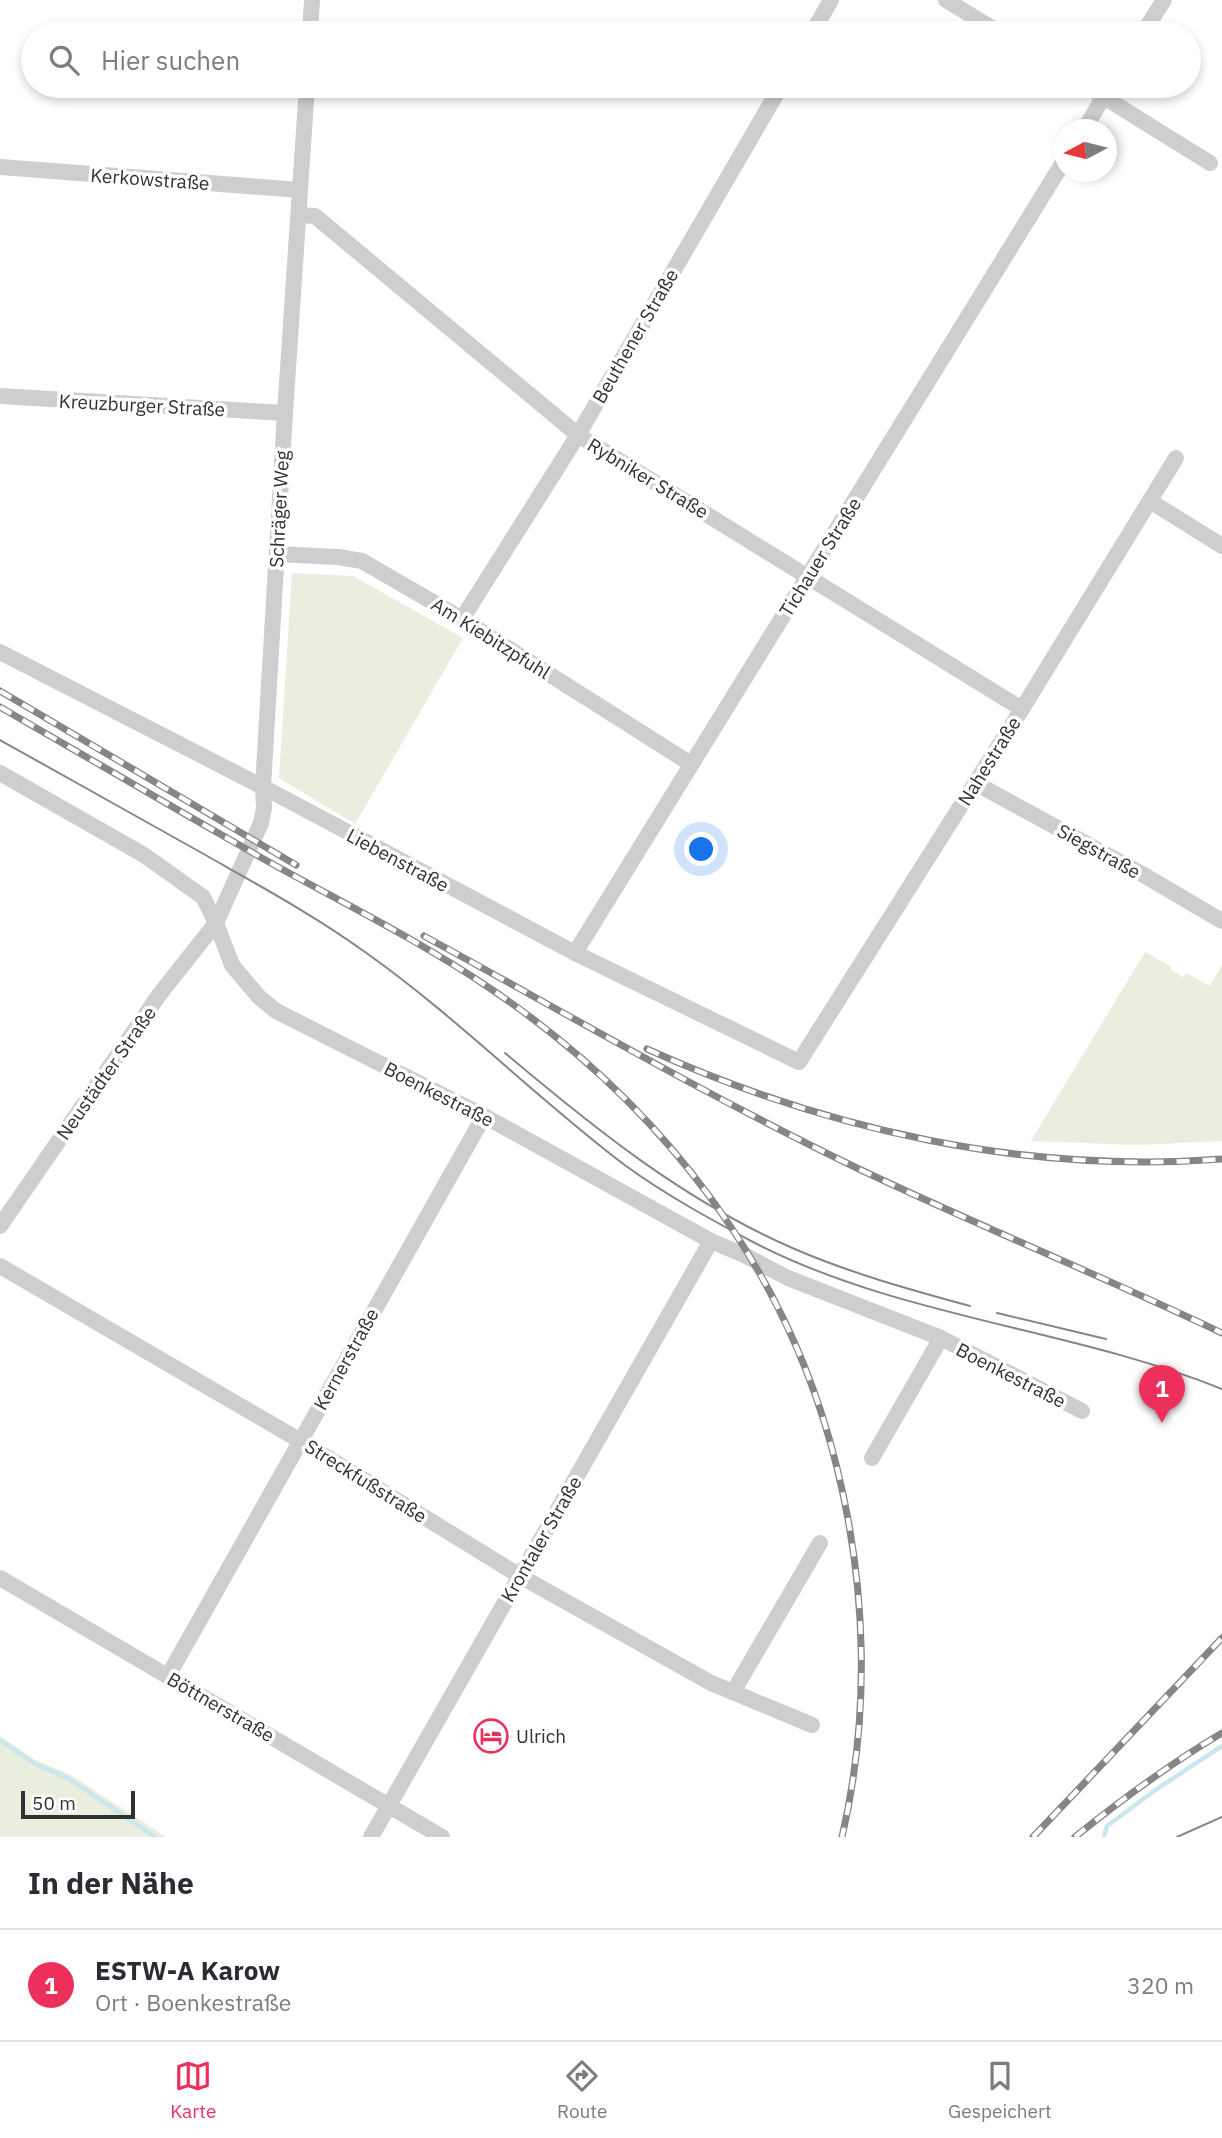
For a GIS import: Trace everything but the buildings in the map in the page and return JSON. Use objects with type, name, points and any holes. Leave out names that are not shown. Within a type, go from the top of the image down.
[{"type":"street","points":[[311,21],[312,0]]},
{"type":"street","points":[[819,21],[831,0]]},
{"type":"street","points":[[946,0],[980,21]]},
{"type":"street","points":[[1151,21],[1164,0]]},
{"type":"street","name":"Schräger Weg","points":[[216,923],[261,823],[264,808],[263,787],[285,414],[306,98]]},
{"type":"street","name":"Beuthener Straße","points":[[462,619],[578,435],[774,98]]},
{"type":"street","points":[[1090,119],[1103,98]]},
{"type":"street","points":[[1117,98],[1210,163]]},
{"type":"street","name":"Kerkowstraße","points":[[0,167],[300,190]]},
{"type":"street","name":"Tichauer Straße","points":[[575,953],[1054,179]]},
{"type":"street","name":"Rybniker Straße","points":[[299,215],[315,216],[578,435],[1022,709]]},
{"type":"street","name":"Kreuzburger Straße","points":[[0,396],[285,414]]},
{"type":"street","name":"Nahestraße","points":[[799,1062],[1022,709],[1176,458]]},
{"type":"street","points":[[1150,501],[1222,546]]},
{"type":"street","name":"Am Kiebitzpfuhl","points":[[277,554],[338,556],[362,561],[462,619],[691,764]]},
{"type":"street","name":"Liebenstraße","points":[[0,652],[263,787],[575,953],[799,1062]]},
{"type":"street","name":"Boenkestraße","points":[[0,773],[153,862],[203,897],[232,965],[259,997],[276,1010],[484,1116],[711,1241],[788,1278],[941,1338],[1082,1411]]},
{"type":"street","name":"Siegstraße","points":[[975,783],[1222,921]]},
{"type":"street","name":"Neustädter Straße","points":[[0,1226],[159,995],[216,923]]},
{"type":"street","name":"Kernerstraße","points":[[168,1676],[484,1116]]},
{"type":"street","name":"Krontaler Straße","points":[[371,1837],[711,1241]]},
{"type":"street","name":"Streckfußstraße","points":[[0,1266],[299,1440],[520,1576],[711,1683],[812,1725]]},
{"type":"street","name":"Boenkestraße","points":[[872,1458],[941,1338]]},
{"type":"street","points":[[733,1692],[821,1543]]},
{"type":"street","name":"Böttnerstraße","points":[[0,1578],[442,1837]]},
{"type":"shaded area","points":[[292,573],[353,576],[463,638],[355,824],[279,778]]},
{"type":"shaded area","points":[[1145,952],[1183,977],[1186,973],[1210,986],[1222,965],[1222,1141],[1136,1145],[1031,1141]]},
{"type":"shaded area","points":[[0,1736],[36,1760],[71,1775],[166,1837],[0,1837]]},
{"type":"waterway","points":[[0,1740],[35,1764],[68,1778],[155,1837]]},
{"type":"waterway","points":[[1104,1837],[1107,1826],[1222,1746]]},
{"type":"tram line","points":[[0,740],[308,914],[346,939],[432,1003],[626,1166],[672,1197],[753,1242],[809,1268],[867,1288],[926,1306],[1105,1351],[1222,1389]]},
{"type":"tram line","points":[[505,1053],[608,1136],[680,1187],[718,1210],[818,1259],[970,1306]]},
{"type":"tram line","points":[[997,1313],[1106,1339]]},
{"type":"tram line","points":[[1177,1837],[1222,1817]]},
{"type":"railway","points":[[0,691],[296,865]]},
{"type":"railway","points":[[0,707],[409,939],[491,989],[553,1034],[610,1084],[662,1138],[709,1196],[751,1258],[786,1325],[815,1394],[837,1468],[847,1514],[859,1606],[861,1699],[851,1791],[842,1837]]},
{"type":"railway","points":[[424,936],[804,1142],[1222,1333]]},
{"type":"railway","points":[[647,1049],[715,1078],[785,1102],[928,1140],[1074,1160],[1148,1162],[1222,1159]]},
{"type":"railway","points":[[1033,1837],[1222,1638]]},
{"type":"railway","points":[[1075,1837],[1147,1782],[1222,1733]]},
{"type":"place","name":"ESTW-A Karow","points":[[1162,1423]]},
{"type":"place","name":"Ulrich","points":[[491,1736]]}]
